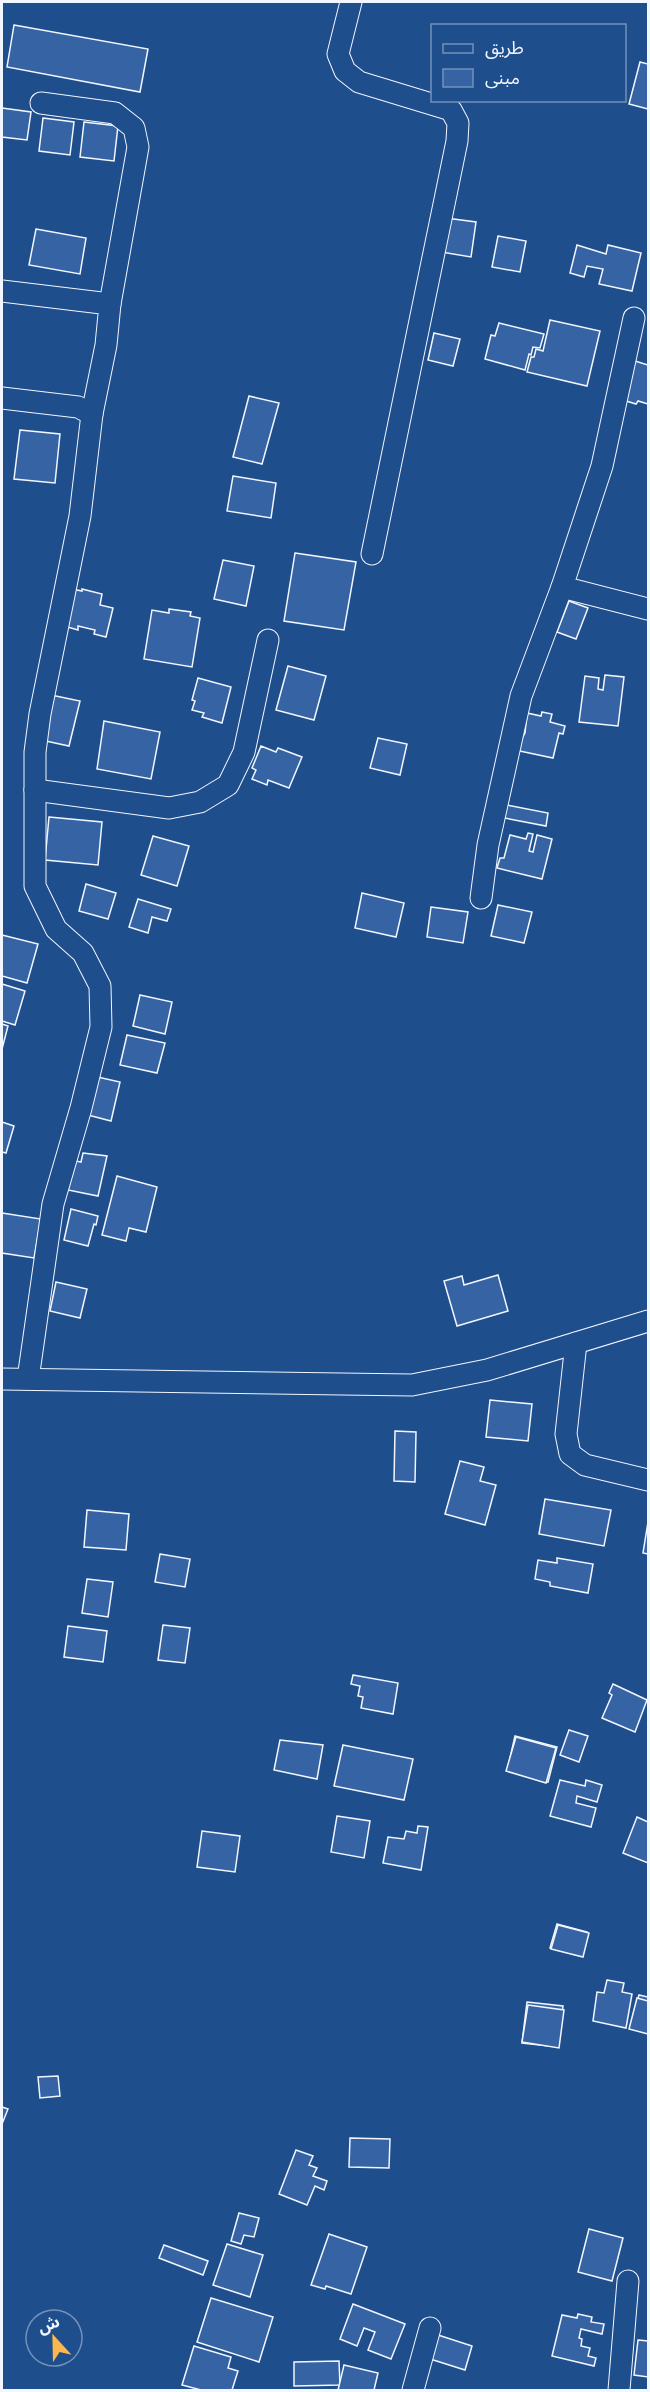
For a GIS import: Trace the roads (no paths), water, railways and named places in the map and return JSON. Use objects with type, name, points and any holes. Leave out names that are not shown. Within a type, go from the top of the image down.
[{"type":"street","points":[[351,2],[338,54],[345,71],[359,82],[451,110],[458,123],[457,141],[372,554]]},
{"type":"street","points":[[28,1378],[53,1204],[81,1108],[101,1027],[100,986],[83,953],[56,929],[36,886],[35,752],[40,714],[80,516],[92,414],[106,345],[110,304],[138,147],[134,128],[115,113],[41,104]]},
{"type":"street","points":[[2,291],[110,304]]},
{"type":"street","points":[[482,898],[488,845],[521,696],[562,587],[602,466],[634,318]]},
{"type":"street","points":[[2,398],[78,407],[92,414]]},
{"type":"street","points":[[562,587],[648,609]]},
{"type":"street","points":[[35,790],[169,808],[200,801],[228,784],[244,752],[268,640]]},
{"type":"street","points":[[2,1379],[412,1385],[487,1370],[648,1321]]},
{"type":"street","points":[[576,1343],[566,1434],[570,1454],[585,1465],[648,1480]]},
{"type":"street","points":[[619,2391],[628,2281]]},
{"type":"street","points":[[413,2391],[430,2328]]}]
